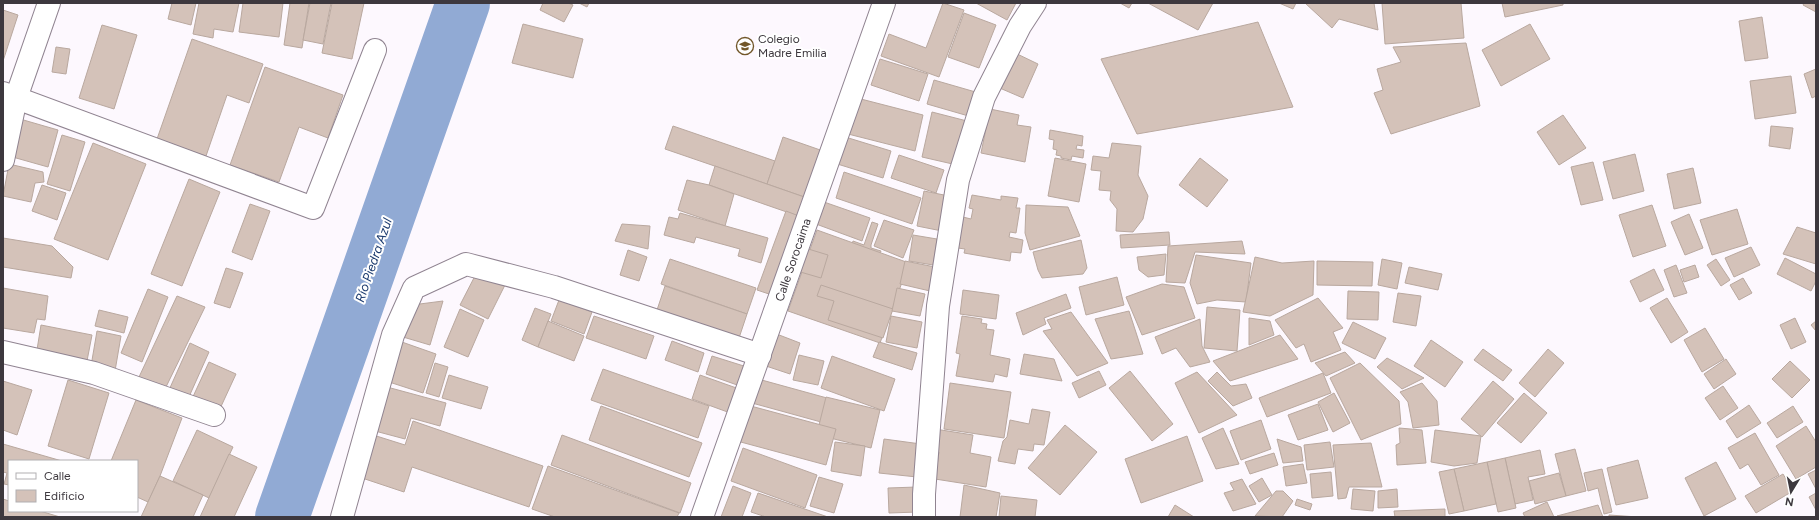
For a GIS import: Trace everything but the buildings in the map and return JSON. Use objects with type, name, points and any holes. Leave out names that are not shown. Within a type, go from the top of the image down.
[{"type":"street","points":[[3,160],[10,95],[49,3]]},
{"type":"street","name":"Calle Sorocaima","points":[[702,517],[884,3]]},
{"type":"street","points":[[924,517],[924,494],[938,306],[958,180],[984,97],[1020,26],[1034,3]]},
{"type":"street","points":[[10,95],[312,208],[375,50]]},
{"type":"street","points":[[342,517],[393,335],[414,288],[466,264],[554,287],[760,355]]},
{"type":"street","points":[[3,352],[94,373],[214,415]]},
{"type":"waterway","name":"Río Piedra Azul","points":[[282,517],[463,3]]},
{"type":"place","name":"Colegio Madre Emilia","points":[[745,46]]}]
